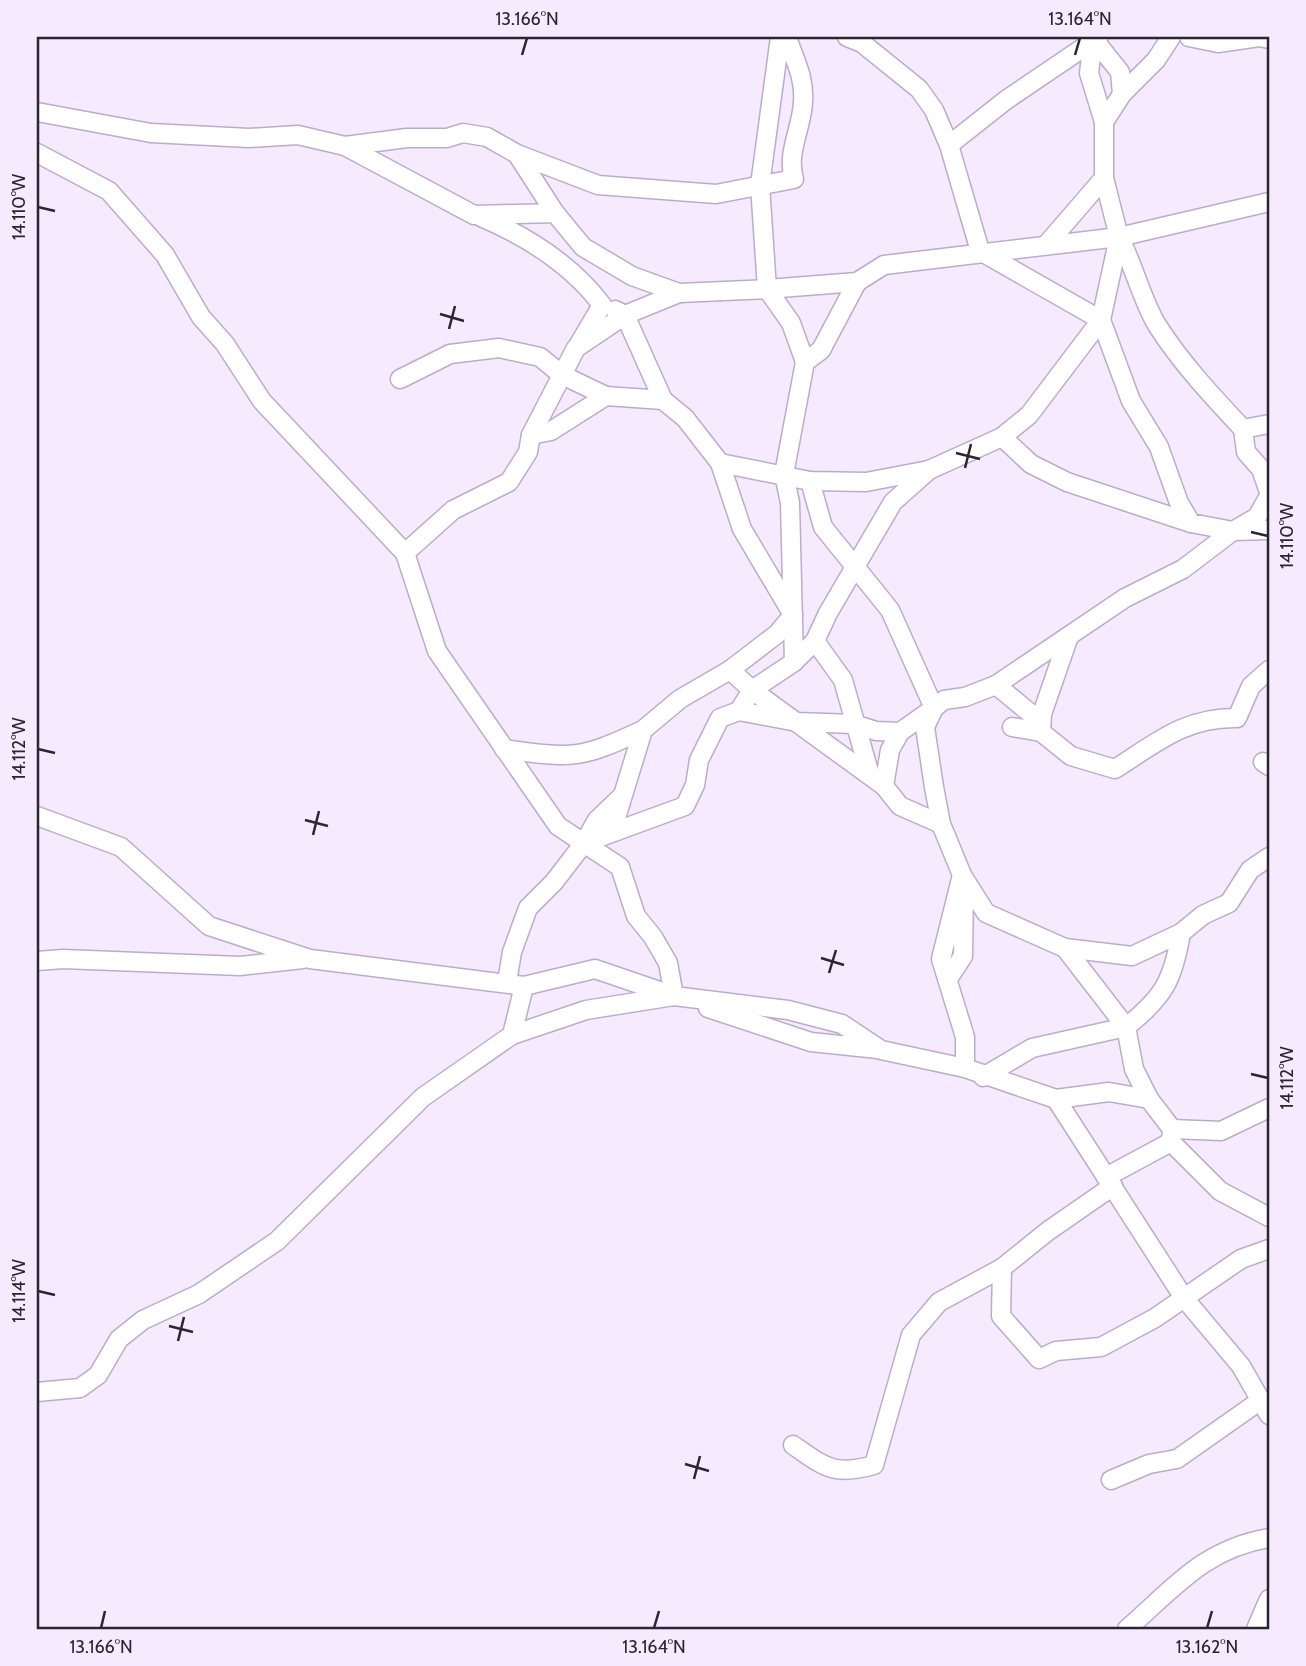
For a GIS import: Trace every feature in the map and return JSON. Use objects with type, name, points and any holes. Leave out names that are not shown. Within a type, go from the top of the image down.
[{"type":"street","points":[[780,37],[760,186],[767,289],[791,323],[805,362],[784,474],[790,503],[794,662]]},
{"type":"street","points":[[345,146],[407,138],[447,138],[463,133],[487,137],[517,154],[598,185],[716,194],[794,179],[790,167],[801,122],[803,83],[788,37]]},
{"type":"street","points":[[847,37],[862,43],[919,89],[934,110],[949,145],[980,251],[1101,320],[1131,401],[1159,447],[1179,503],[1191,523]]},
{"type":"street","points":[[1104,122],[1122,94],[1156,60],[1171,37]]},
{"type":"street","points":[[1189,37],[1218,43],[1259,37],[1269,39]]},
{"type":"street","points":[[949,145],[1006,100],[1095,38]]},
{"type":"street","points":[[1095,38],[1120,72],[1122,94]]},
{"type":"street","points":[[877,781],[900,732],[944,700],[965,697],[996,685],[1125,598],[1183,569],[1233,531],[1257,517],[1269,494],[1261,469],[1246,452],[1243,429],[1212,396],[1156,324],[1119,237],[1104,178],[1104,122],[1089,73],[1095,38]]},
{"type":"street","points":[[37,112],[151,133],[249,138],[298,135],[345,146],[474,215],[508,229],[555,258],[587,285],[602,305],[625,315],[663,400],[685,418],[720,463],[742,529],[793,615]]},
{"type":"street","points":[[37,153],[109,191],[165,255],[201,317],[225,344],[262,401],[405,553],[437,651],[558,826],[620,867],[636,916],[653,937],[668,963],[674,996]]},
{"type":"street","points":[[517,154],[555,213],[583,247],[632,276],[679,293]]},
{"type":"street","points":[[1047,244],[1104,178]]},
{"type":"street","points":[[576,348],[625,315],[679,293],[857,282],[884,265],[980,251],[1119,237],[1269,202]]},
{"type":"street","points":[[474,215],[555,213]]},
{"type":"street","points":[[720,463],[810,481],[866,482],[929,470],[1002,437],[1029,415],[1101,320],[1119,237]]},
{"type":"street","points":[[805,362],[821,350],[857,282]]},
{"type":"street","points":[[405,553],[453,509],[509,482],[528,452],[531,435],[576,348],[602,305]]},
{"type":"street","points":[[400,379],[450,354],[499,348],[540,356],[562,375],[606,397],[663,400]]},
{"type":"street","points":[[531,435],[551,431],[606,397]]},
{"type":"street","points":[[1243,429],[1269,424]]},
{"type":"street","points":[[1002,437],[1031,464],[1068,482],[1191,523],[1233,531],[1268,529]]},
{"type":"street","points":[[738,711],[752,690],[794,662],[816,641],[828,613],[893,502],[929,470]]},
{"type":"street","points":[[810,481],[823,527],[890,610],[934,708],[925,727],[941,824],[962,875],[986,913],[1065,948],[1132,956],[1181,933],[1203,915],[1229,903],[1250,870],[1269,857]]},
{"type":"street","points":[[505,749],[563,758],[591,754],[643,730],[680,699],[730,670],[777,634],[793,615]]},
{"type":"street","points":[[1041,732],[1042,714],[1069,636]]},
{"type":"street","points":[[816,641],[843,680],[854,724],[877,781]]},
{"type":"street","points":[[730,670],[842,759],[877,781],[900,806],[941,824]]},
{"type":"street","points":[[996,685],[1030,713],[1041,732],[1071,756],[1115,769],[1158,740],[1198,721],[1237,718],[1251,686],[1269,670]]},
{"type":"street","points":[[584,843],[685,806],[695,785],[699,760],[720,718],[738,711],[797,722],[854,724],[876,731],[900,732]]},
{"type":"street","points":[[1012,727],[1041,732]]},
{"type":"street","points":[[612,831],[643,730]]},
{"type":"street","points":[[513,1035],[515,984],[512,951],[528,908],[554,882],[584,843],[597,820],[622,796]]},
{"type":"street","points":[[37,816],[121,846],[209,926],[310,959],[394,972],[515,984],[595,969],[811,1042],[881,1050],[965,1068],[983,1077],[1056,1099],[1109,1092],[1149,1099]]},
{"type":"street","points":[[962,875],[942,958],[951,999],[965,1037],[965,1068]]},
{"type":"street","points":[[983,1077],[1032,1048],[1126,1027],[1158,1000],[1175,967],[1181,933]]},
{"type":"street","points":[[1065,948],[1126,1027],[1134,1069],[1172,1135],[1220,1191],[1269,1217]]},
{"type":"street","points":[[37,961],[62,959],[240,966],[310,959]]},
{"type":"street","points":[[37,1392],[80,1388],[98,1375],[119,1339],[143,1320],[199,1294],[277,1241],[423,1097],[513,1035],[586,1010],[674,996],[788,1010],[831,1021],[842,1024],[881,1050]]},
{"type":"street","points":[[1056,1099],[1184,1298],[1241,1366],[1265,1407],[1177,1459],[1149,1464],[1111,1480]]},
{"type":"street","points":[[793,1445],[828,1469],[848,1472],[874,1465],[911,1335],[939,1302],[1002,1268],[1172,1135],[1221,1131],[1269,1108]]},
{"type":"street","points":[[1002,1268],[1001,1316],[1039,1359],[1056,1351],[1101,1347],[1155,1318],[1241,1259],[1269,1249]]},
{"type":"street","points":[[1127,1629],[1210,1557],[1241,1543],[1269,1538]]},
{"type":"street","points":[[1256,1629],[1269,1599]]}]
